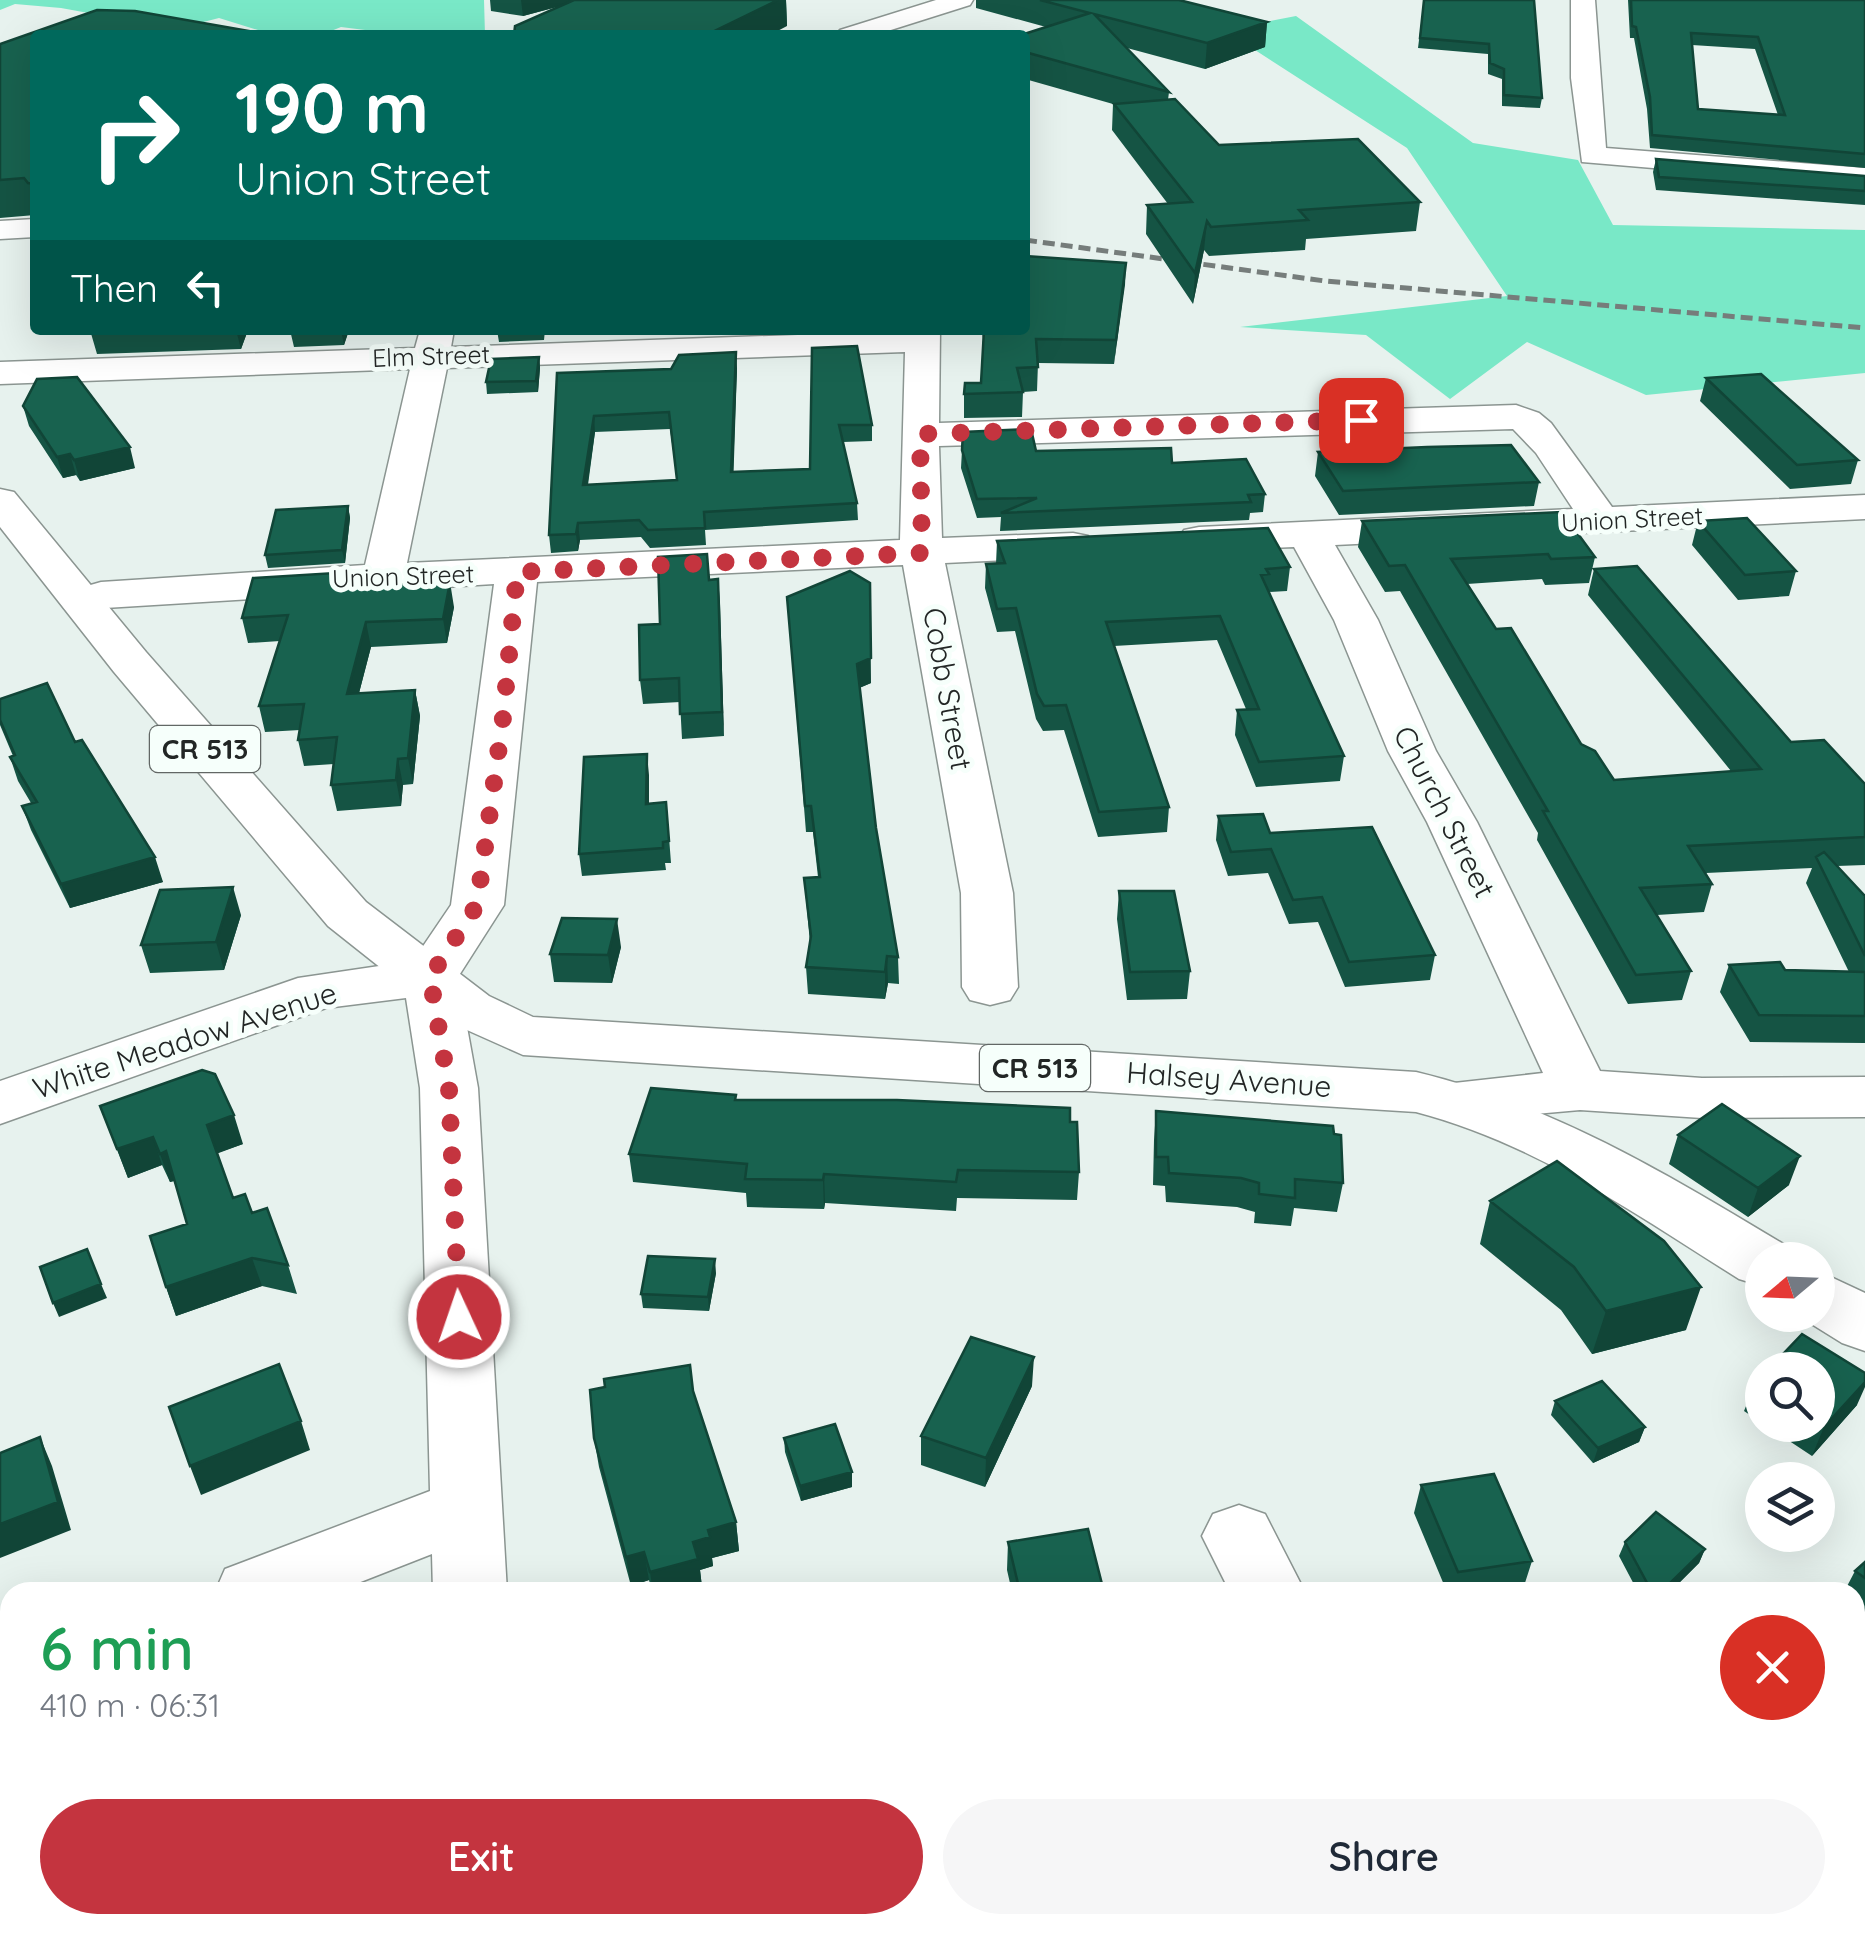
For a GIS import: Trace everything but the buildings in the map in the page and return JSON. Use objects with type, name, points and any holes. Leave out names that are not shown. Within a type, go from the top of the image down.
[{"type":"street","points":[[865,30],[961,0]]},
{"type":"street","points":[[1583,0],[1584,78],[1592,156],[1865,177]]},
{"type":"street","points":[[0,230],[30,228]]},
{"type":"street","name":"Elm Street","points":[[0,373],[434,343],[923,336]]},
{"type":"street","name":"Cobb Street","points":[[923,336],[922,553],[987,894],[990,987]]},
{"type":"street","points":[[383,577],[434,343]]},
{"type":"street","points":[[920,434],[1526,417],[1601,520]]},
{"type":"street","name":"CR 513","points":[[0,501],[347,914],[430,977]]},
{"type":"street","name":"Union Street","points":[[82,601],[101,595],[383,577],[1865,507]]},
{"type":"street","name":"Church Street","points":[[1308,534],[1356,620],[1412,752],[1452,822],[1580,1090]]},
{"type":"street","points":[[470,1582],[449,1088],[430,977],[477,905],[503,718],[517,572]]},
{"type":"street","name":"Halsey Avenue","points":[[430,977],[469,1009],[523,1036],[632,1046],[1284,1082],[1416,1092],[1457,1100],[1580,1090],[1702,1098],[1865,1097]]},
{"type":"street","name":"White Meadow Avenue","points":[[0,1103],[318,991],[430,977]]},
{"type":"street","name":"CR 513","points":[[1457,1100],[1496,1112],[1584,1156],[1745,1252]]},
{"type":"street","points":[[1835,1306],[1865,1325]]},
{"type":"street","points":[[278,1582],[468,1508]]},
{"type":"green space","points":[[0,0],[484,0],[485,30],[258,30],[219,18],[176,29],[61,8],[15,4],[0,10]]},
{"type":"green space","points":[[1296,16],[1473,143],[1578,160],[1613,225],[1865,230],[1865,373],[1646,395],[1527,342],[1450,399],[1366,335],[1240,327],[1507,296],[1407,148],[1224,30]]},
{"type":"railway","points":[[1030,241],[1325,281],[1865,328]]},
{"type":"route","points":[[459,1317],[449,1088],[430,977],[477,905],[503,718],[517,572],[922,553],[918,494],[920,434],[1361,420]]}]
